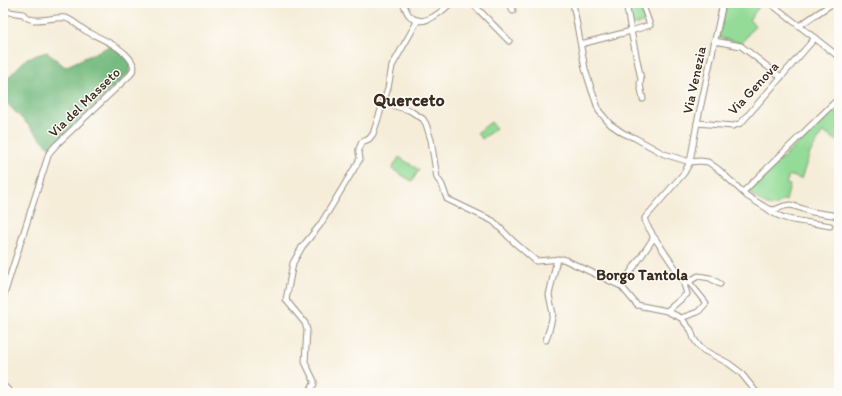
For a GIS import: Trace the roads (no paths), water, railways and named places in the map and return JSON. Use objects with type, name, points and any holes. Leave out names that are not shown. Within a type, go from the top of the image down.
[{"type":"street","points":[[403,3],[409,15],[418,20],[433,18],[451,3]]},
{"type":"street","points":[[472,3],[509,42]]},
{"type":"street","points":[[510,3],[513,11]]},
{"type":"street","points":[[573,3],[585,70],[599,111],[610,124],[623,133],[664,154],[690,162],[708,162],[758,204],[775,215],[808,223],[813,222],[830,226]]},
{"type":"street","points":[[626,3],[641,79],[640,84],[642,99]]},
{"type":"street","points":[[581,44],[650,25],[642,3]]},
{"type":"street","name":"Via Venezia","points":[[690,162],[723,3]]},
{"type":"street","points":[[770,3],[839,57]]},
{"type":"street","points":[[799,26],[833,3]]},
{"type":"street","name":"Via del Masseto","points":[[3,10],[23,14],[29,19],[68,19],[87,32],[102,38],[126,54],[132,59],[134,67],[131,74],[56,145],[50,153],[3,298]]},
{"type":"street","points":[[308,393],[314,384],[314,381],[305,362],[306,326],[303,320],[286,300],[292,265],[302,247],[320,225],[351,176],[360,159],[358,152],[362,142],[369,139],[373,134],[384,103],[392,66],[418,20]]},
{"type":"street","name":"Via Genova","points":[[697,124],[733,126],[741,123],[814,38]]},
{"type":"street","points":[[714,41],[741,46],[781,77]]},
{"type":"street","points":[[743,192],[837,100]]},
{"type":"street","points":[[837,100],[839,108]]},
{"type":"street","points":[[384,103],[409,110],[423,119],[431,140],[437,178],[442,185],[447,199],[493,221],[536,261],[563,259],[596,276],[621,286],[637,306],[667,311],[681,318],[691,330],[694,339],[703,350],[728,363],[740,372],[757,393]]},
{"type":"street","points":[[681,318],[698,312],[706,303],[682,278],[644,221],[684,173],[690,162]]},
{"type":"street","points":[[768,210],[774,210],[791,205],[812,212],[839,216]]},
{"type":"street","points":[[621,286],[654,237]]},
{"type":"street","points":[[546,340],[553,314],[549,296],[557,259]]},
{"type":"street","points":[[687,283],[698,276],[710,278],[720,284]]},
{"type":"street","points":[[667,311],[687,294],[687,283]]},
{"type":"street","points":[[3,385],[11,393]]},
{"type":"district","name":"Querceto","points":[[409,100]]},
{"type":"district","name":"Borgo Tantola","points":[[642,275]]}]
